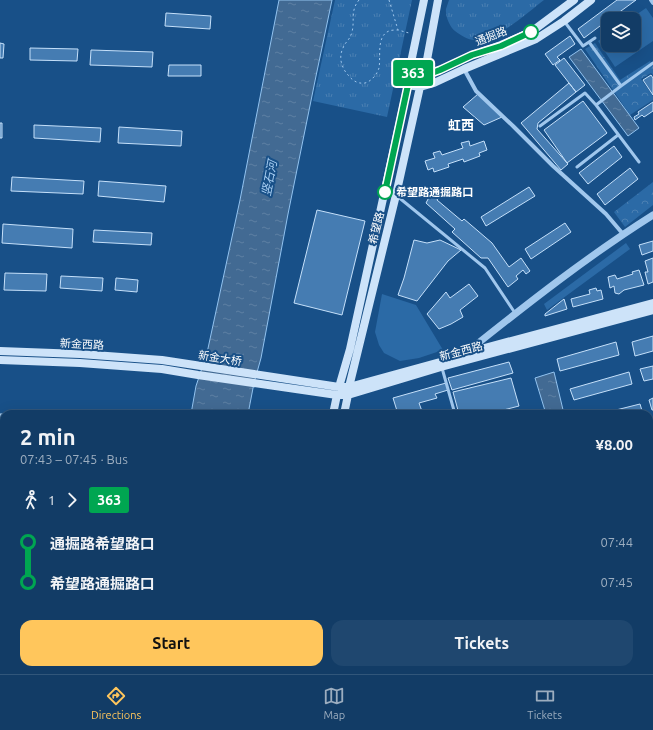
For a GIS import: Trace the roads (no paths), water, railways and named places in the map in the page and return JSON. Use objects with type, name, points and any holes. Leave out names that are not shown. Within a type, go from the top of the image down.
[{"type":"main road","name":"希望路","points":[[334,410],[350,349],[408,85],[409,72],[424,0]]},
{"type":"main road","name":"希望路","points":[[345,410],[420,87],[424,76],[438,0]]},
{"type":"main road","name":"通掘路","points":[[424,76],[472,55],[501,46],[531,32],[574,0]]},
{"type":"main road","name":"通掘路","points":[[408,85],[420,87],[434,83],[536,39],[564,21],[591,0]]},
{"type":"main road","points":[[409,72],[424,76]]},
{"type":"main road","name":"新金西路","points":[[441,365],[466,353],[653,303]]},
{"type":"main road","name":"新金西路","points":[[274,382],[338,391],[349,391],[441,365],[653,310]]},
{"type":"main road","name":"新金西路","points":[[0,351],[80,354],[162,360]]},
{"type":"main road","name":"新金西路","points":[[0,360],[80,363],[162,369]]},
{"type":"main road","name":"新金大桥","points":[[162,360],[274,382]]},
{"type":"main road","name":"新金大桥","points":[[162,369],[198,375],[274,382]]},
{"type":"street","points":[[464,69],[476,91],[553,166],[606,214],[623,234]]},
{"type":"street","points":[[466,353],[516,313],[623,234],[653,215]]},
{"type":"lane","points":[[564,21],[583,46],[595,38]]},
{"type":"lane","points":[[589,42],[621,86]]},
{"type":"lane","points":[[596,105],[653,63]]},
{"type":"lane","points":[[540,126],[585,93],[596,105],[639,162]]},
{"type":"lane","points":[[577,167],[618,135]]},
{"type":"lane","points":[[396,195],[485,268],[516,313]]},
{"type":"lane","points":[[441,365],[454,410]]},
{"type":"water","name":"竖石河","points":[[279,0],[332,0],[288,214],[261,358],[249,410],[192,410],[196,386],[207,353],[240,200]]},
{"type":"water","points":[[581,49],[639,128],[628,136],[569,57]]},
{"type":"water","points":[[554,372],[563,410],[545,410],[535,378]]},
{"type":"place","name":"希望路通掘路口","points":[[385,192]]},
{"type":"district","name":"虹西","points":[[461,125]]}]
